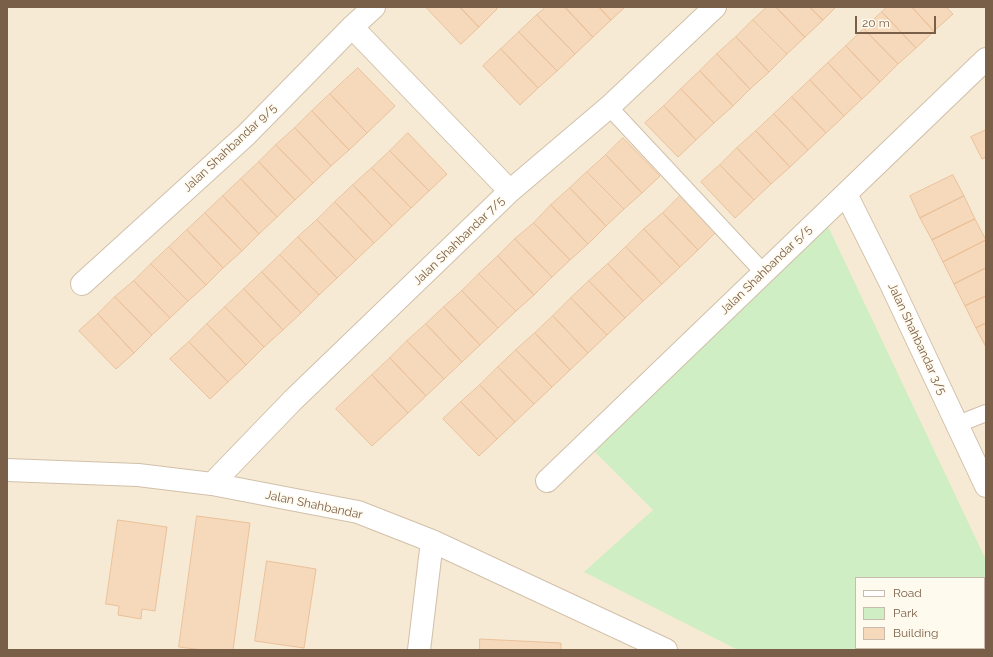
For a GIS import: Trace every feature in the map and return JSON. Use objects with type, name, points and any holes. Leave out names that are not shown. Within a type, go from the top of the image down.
[{"type":"street","name":"Jalan Shahbandar 9/5","points":[[82,284],[246,135],[374,7]]},
{"type":"street","name":"Jalan Shahbandar 7/5","points":[[212,484],[293,400],[510,191],[609,107],[714,7]]},
{"type":"street","points":[[352,28],[510,191]]},
{"type":"street","name":"Jalan Shahbandar 5/5","points":[[547,481],[986,59]]},
{"type":"street","name":"Jalan Shahbandar 3/5","points":[[846,194],[890,282],[986,486]]},
{"type":"street","name":"Jalan Shahbandar","points":[[7,470],[138,475],[212,484],[358,512],[432,541],[666,650]]},
{"type":"street","points":[[419,650],[432,541]]},
{"type":"lane","points":[[609,107],[764,273]]},
{"type":"lane","points":[[958,424],[986,413]]},
{"type":"shaded area","points":[[7,7],[986,7],[986,650],[7,650]]},
{"type":"green space","points":[[826,222],[986,560],[986,587],[985,577],[855,577],[855,649],[940,650],[738,650],[584,572],[653,510],[590,447]]},
{"type":"building","points":[[426,7],[460,7],[479,27],[461,44]]},
{"type":"building","points":[[460,7],[495,7],[497,9],[479,27]]},
{"type":"building","points":[[546,7],[565,7],[593,37],[575,54],[537,15]]},
{"type":"building","points":[[565,7],[599,7],[611,20],[593,37]]},
{"type":"building","points":[[599,7],[625,7],[611,20]]},
{"type":"building","points":[[767,7],[776,7],[805,37],[787,54],[753,20]]},
{"type":"building","points":[[776,7],[810,7],[823,20],[805,37]]},
{"type":"building","points":[[810,7],[836,7],[823,20]]},
{"type":"building","points":[[887,7],[912,7],[934,31],[916,48],[882,12]]},
{"type":"building","points":[[912,7],[946,7],[953,14],[934,31]]},
{"type":"building","points":[[882,12],[916,48],[898,64],[864,29]]},
{"type":"building","points":[[537,15],[575,54],[557,71],[519,32]]},
{"type":"building","points":[[753,20],[787,54],[769,72],[736,37]]},
{"type":"building","points":[[864,29],[898,64],[880,82],[846,46]]},
{"type":"building","points":[[519,32],[557,71],[538,88],[501,49]]},
{"type":"building","points":[[736,37],[769,72],[750,89],[717,54]]},
{"type":"building","points":[[846,46],[880,82],[862,99],[828,63]]},
{"type":"building","points":[[501,49],[538,88],[520,105],[483,66]]},
{"type":"building","points":[[717,54],[750,89],[733,106],[700,71]]},
{"type":"building","points":[[828,63],[862,99],[844,116],[810,80]]},
{"type":"building","points":[[358,68],[395,106],[367,133],[330,94]]},
{"type":"building","points":[[700,71],[733,106],[714,123],[681,89]]},
{"type":"building","points":[[810,80],[844,116],[826,133],[792,97]]},
{"type":"building","points":[[681,89],[714,123],[696,140],[664,106]]},
{"type":"building","points":[[330,94],[367,133],[349,150],[312,111]]},
{"type":"building","points":[[792,97],[826,133],[808,150],[774,114]]},
{"type":"building","points":[[664,106],[696,140],[678,157],[645,123]]},
{"type":"building","points":[[312,111],[349,150],[331,166],[295,128]]},
{"type":"building","points":[[774,114],[808,150],[790,167],[756,131]]},
{"type":"building","points":[[295,128],[331,166],[313,183],[276,145]]},
{"type":"building","points":[[986,130],[986,157],[982,159],[971,137]]},
{"type":"building","points":[[756,131],[790,167],[771,184],[737,148]]},
{"type":"building","points":[[408,133],[447,174],[429,191],[390,151]]},
{"type":"building","points":[[623,138],[660,176],[642,193],[606,155]]},
{"type":"building","points":[[276,145],[313,183],[295,200],[259,162]]},
{"type":"building","points":[[737,148],[771,184],[754,200],[720,165]]},
{"type":"building","points":[[390,151],[429,191],[411,208],[372,168]]},
{"type":"building","points":[[606,155],[642,193],[624,209],[587,172]]},
{"type":"building","points":[[259,162],[295,200],[277,217],[241,179]]},
{"type":"building","points":[[720,165],[754,200],[735,218],[701,182]]},
{"type":"building","points":[[372,168],[411,208],[392,226],[353,185]]},
{"type":"building","points":[[587,172],[624,209],[606,226],[570,188]]},
{"type":"building","points":[[953,175],[964,196],[920,218],[910,196]]},
{"type":"building","points":[[241,179],[277,217],[259,234],[223,196]]},
{"type":"building","points":[[353,185],[392,226],[374,243],[335,202]]},
{"type":"building","points":[[570,188],[606,226],[588,244],[551,205]]},
{"type":"building","points":[[681,195],[716,232],[698,250],[663,213]]},
{"type":"building","points":[[223,196],[259,234],[242,251],[205,213]]},
{"type":"building","points":[[964,196],[975,219],[932,240],[920,218]]},
{"type":"building","points":[[335,202],[374,243],[356,260],[317,220]]},
{"type":"building","points":[[551,205],[588,244],[570,260],[534,223]]},
{"type":"building","points":[[205,213],[242,251],[223,268],[187,230]]},
{"type":"building","points":[[663,213],[698,250],[680,267],[644,229]]},
{"type":"building","points":[[975,219],[986,240],[943,262],[932,240]]},
{"type":"building","points":[[317,220],[356,260],[337,278],[298,237]]},
{"type":"building","points":[[534,223],[570,260],[552,277],[515,239]]},
{"type":"building","points":[[644,229],[680,267],[662,284],[626,247]]},
{"type":"building","points":[[187,230],[223,268],[206,285],[169,247]]},
{"type":"building","points":[[298,237],[337,278],[319,295],[280,255]]},
{"type":"building","points":[[515,239],[552,277],[534,295],[498,256]]},
{"type":"building","points":[[986,240],[986,268],[954,284],[943,262]]},
{"type":"building","points":[[169,247],[206,285],[188,301],[151,264]]},
{"type":"building","points":[[626,247],[662,284],[643,301],[608,264]]},
{"type":"building","points":[[280,255],[319,295],[301,313],[262,272]]},
{"type":"building","points":[[498,256],[534,295],[516,311],[479,274]]},
{"type":"building","points":[[151,264],[188,301],[170,318],[134,281]]},
{"type":"building","points":[[608,264],[643,301],[625,318],[589,281]]},
{"type":"building","points":[[986,268],[986,296],[965,306],[954,284]]},
{"type":"building","points":[[262,272],[301,313],[283,330],[244,289]]},
{"type":"building","points":[[479,274],[516,311],[498,328],[462,291]]},
{"type":"building","points":[[134,281],[170,318],[152,335],[115,297]]},
{"type":"building","points":[[589,281],[625,318],[607,335],[571,298]]},
{"type":"building","points":[[244,289],[283,330],[264,347],[225,307]]},
{"type":"building","points":[[462,291],[498,328],[480,345],[444,307]]},
{"type":"building","points":[[986,296],[986,323],[976,328],[965,306]]},
{"type":"building","points":[[115,297],[152,335],[134,353],[98,314]]},
{"type":"building","points":[[571,298],[607,335],[588,353],[553,316]]},
{"type":"building","points":[[225,307],[264,347],[246,365],[207,324]]},
{"type":"building","points":[[444,307],[480,345],[462,362],[426,324]]},
{"type":"building","points":[[98,314],[134,353],[116,369],[79,331]]},
{"type":"building","points":[[553,316],[588,353],[570,370],[535,333]]},
{"type":"building","points":[[986,323],[986,347],[976,328]]},
{"type":"building","points":[[207,324],[246,365],[228,382],[189,342]]},
{"type":"building","points":[[426,324],[462,362],[444,379],[407,341]]},
{"type":"building","points":[[535,333],[570,370],[552,387],[516,350]]},
{"type":"building","points":[[407,341],[444,379],[426,396],[390,358]]},
{"type":"building","points":[[189,342],[228,382],[210,399],[170,359]]},
{"type":"building","points":[[516,350],[552,387],[534,404],[498,367]]},
{"type":"building","points":[[390,358],[426,396],[408,413],[372,375]]},
{"type":"building","points":[[498,367],[534,404],[515,422],[480,385]]},
{"type":"building","points":[[372,375],[408,413],[372,446],[336,409]]},
{"type":"building","points":[[480,385],[515,422],[497,439],[461,402]]},
{"type":"building","points":[[461,402],[497,439],[479,456],[443,419]]},
{"type":"building","points":[[197,516],[250,523],[233,650],[203,650],[179,647]]},
{"type":"building","points":[[118,520],[167,527],[155,611],[142,609],[141,619],[118,615],[119,606],[106,604]]},
{"type":"building","points":[[267,561],[316,569],[304,648],[255,641]]},
{"type":"building","points":[[480,639],[561,643],[561,650],[480,650]]}]
